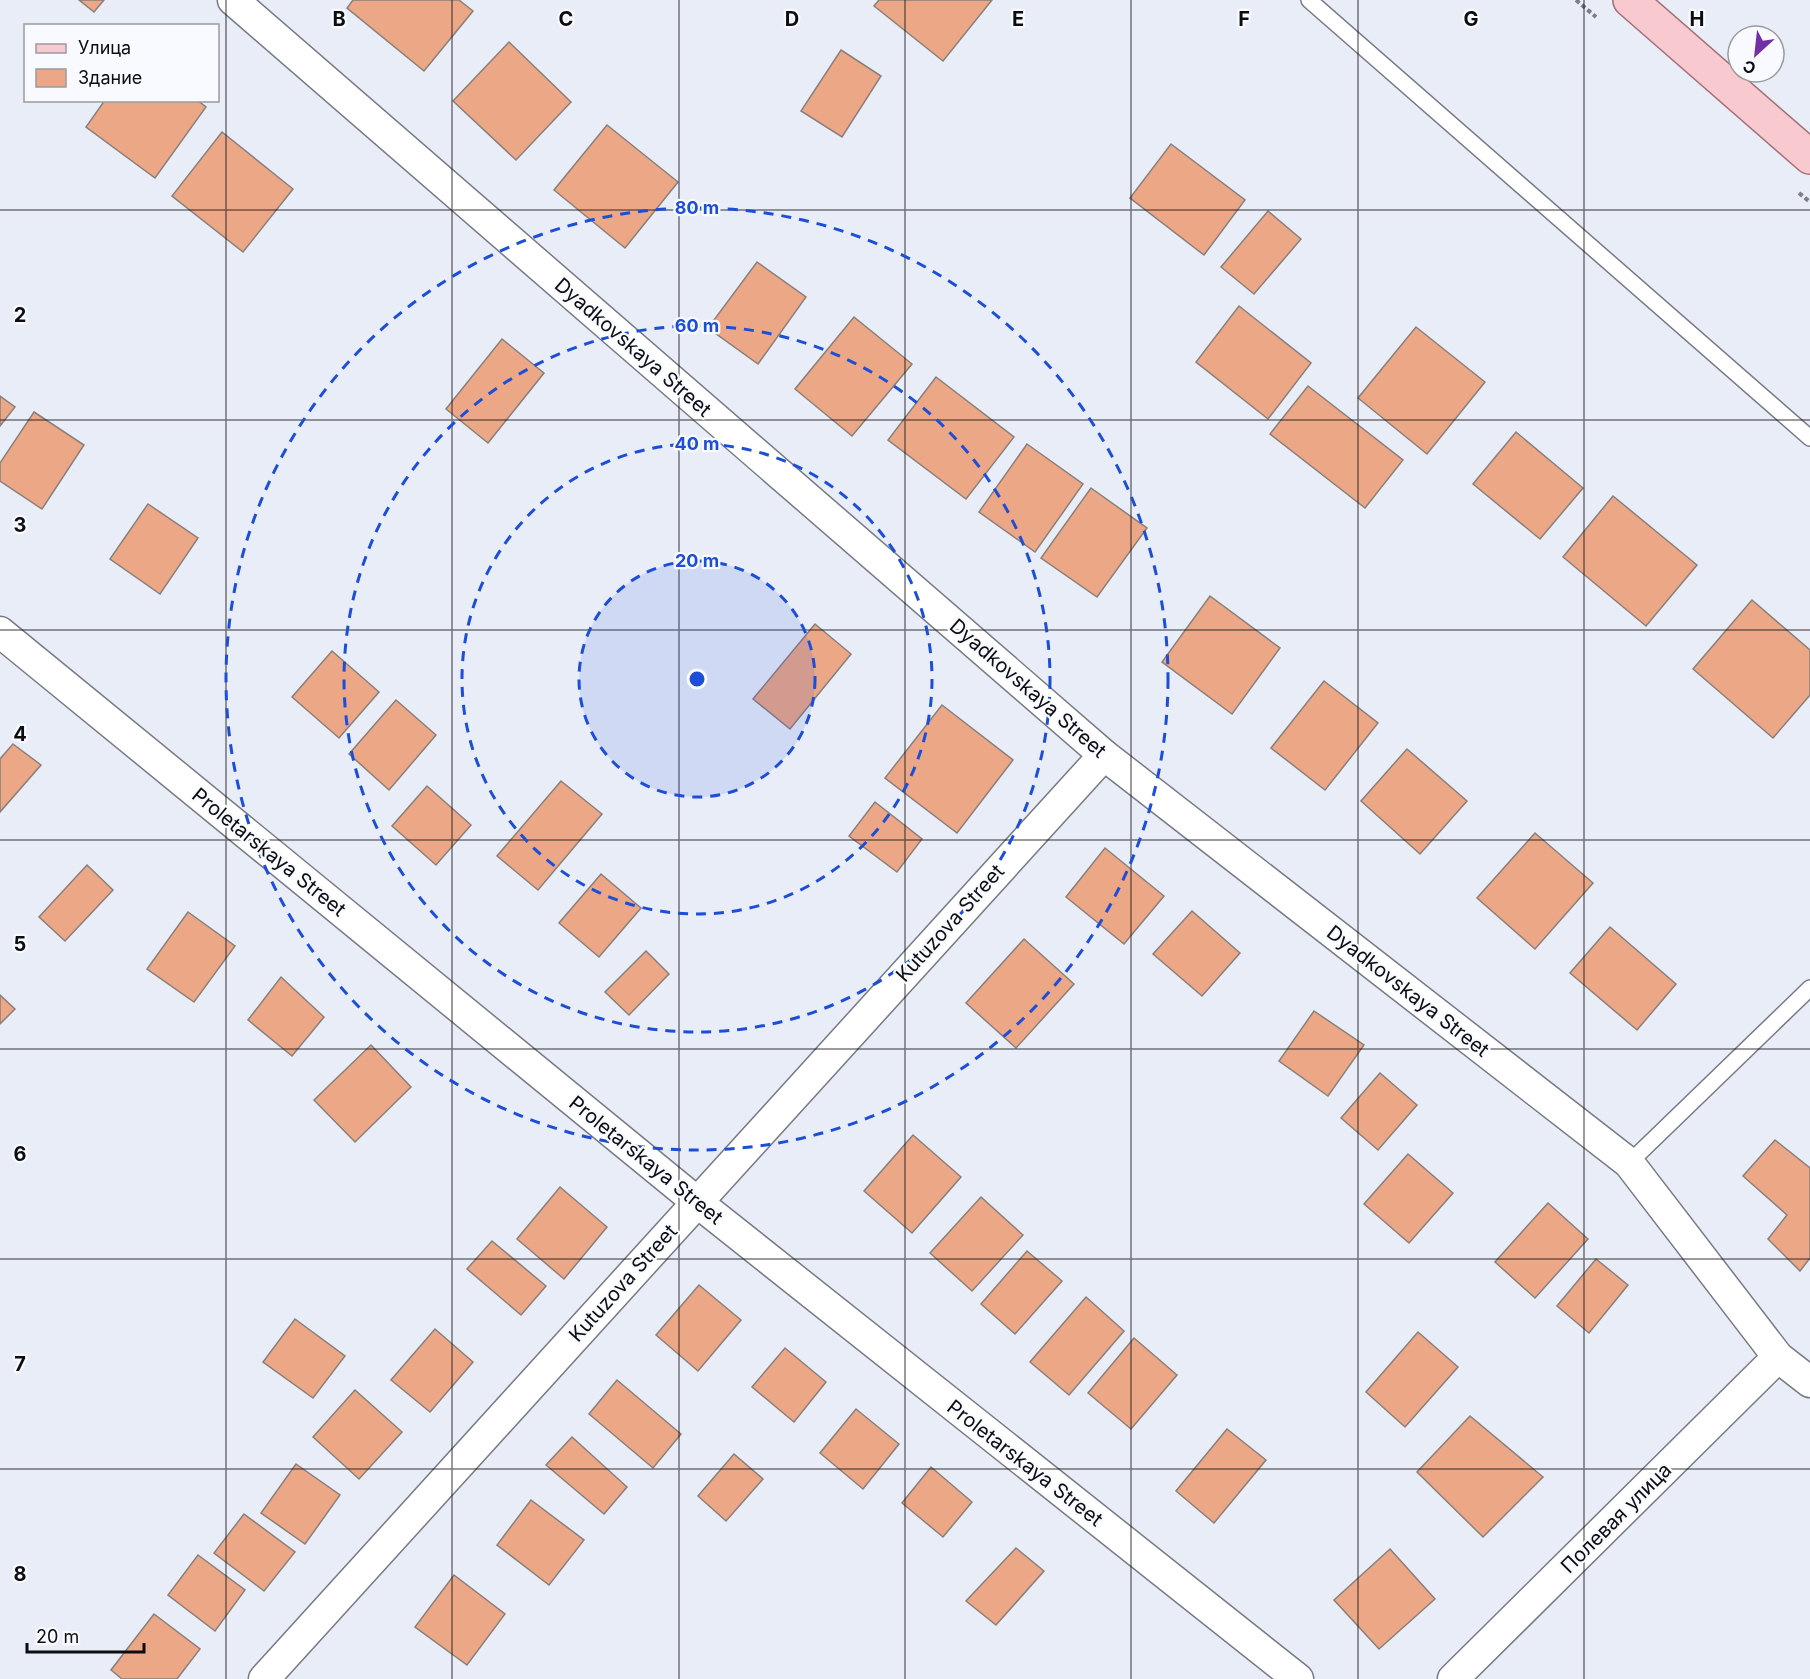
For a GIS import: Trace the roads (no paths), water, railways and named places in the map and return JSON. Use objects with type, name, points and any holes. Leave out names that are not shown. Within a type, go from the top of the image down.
[{"type":"main road","points":[[1630,0],[1810,157]]},
{"type":"street","name":"Dyadkovskaya Street","points":[[233,0],[1104,754],[1629,1163],[1778,1357],[1810,1382]]},
{"type":"street","name":"Proletarskaya Street","points":[[0,632],[697,1202],[1298,1679]]},
{"type":"street","name":"Kutuzova Street","points":[[264,1679],[1104,754]]},
{"type":"street","name":"Полевая улица","points":[[1453,1679],[1778,1357]]},
{"type":"lane","points":[[1309,0],[1810,438]]},
{"type":"lane","points":[[1629,1163],[1810,988]]}]
